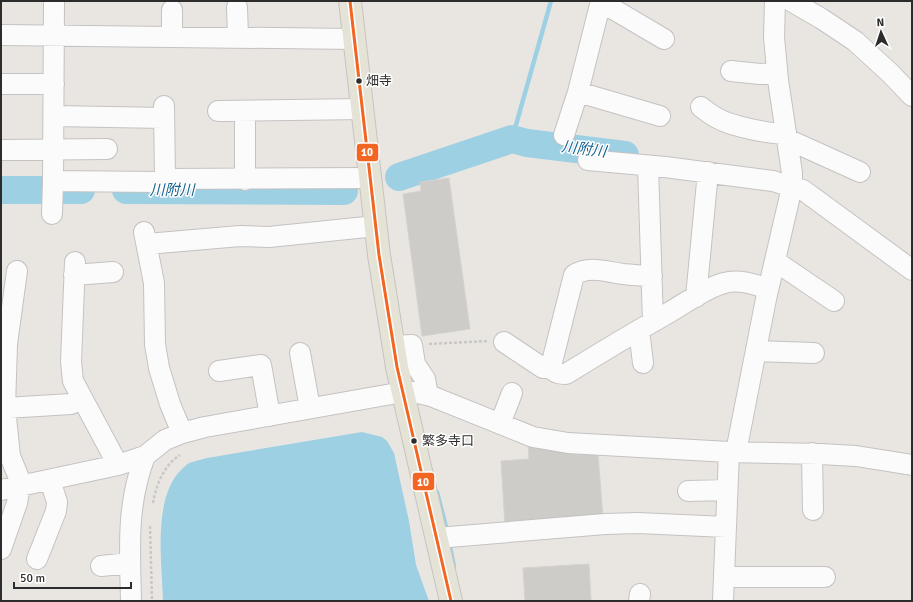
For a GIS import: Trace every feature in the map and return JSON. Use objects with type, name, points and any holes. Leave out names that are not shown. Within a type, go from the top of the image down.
[{"type":"main road","points":[[350,1],[379,255],[403,346],[403,392],[451,601]]},
{"type":"street","points":[[52,214],[54,149],[54,1]]},
{"type":"street","points":[[564,135],[578,92],[601,1],[664,39]]},
{"type":"street","points":[[723,601],[727,490],[732,452],[792,187],[792,173],[774,38],[775,1]]},
{"type":"street","points":[[791,1],[855,40],[912,96]]},
{"type":"street","points":[[237,7],[238,38]]},
{"type":"street","points":[[172,10],[172,37]]},
{"type":"street","points":[[1,36],[55,35],[355,39]]},
{"type":"street","points":[[731,71],[760,74],[778,73]]},
{"type":"street","points":[[1,84],[54,84]]},
{"type":"street","points":[[578,92],[660,116]]},
{"type":"street","points":[[701,108],[717,119],[787,137],[860,172]]},
{"type":"street","points":[[218,111],[363,109]]},
{"type":"street","points":[[245,111],[245,180]]},
{"type":"street","points":[[54,116],[164,112],[165,179]]},
{"type":"street","points":[[1,150],[107,149]]},
{"type":"street","points":[[588,160],[708,172],[773,181],[803,190],[912,270]]},
{"type":"street","points":[[643,362],[652,276],[648,166]]},
{"type":"street","points":[[696,297],[708,172]]},
{"type":"street","points":[[53,186],[158,182],[165,179],[245,180],[370,178]]},
{"type":"street","points":[[182,432],[170,404],[159,368],[155,344],[154,283],[145,238],[240,236],[269,237],[376,226]]},
{"type":"street","points":[[775,261],[834,301]]},
{"type":"street","points":[[112,272],[75,268],[70,362],[73,381],[118,465]]},
{"type":"street","points":[[652,276],[635,276],[605,270],[580,271],[574,275],[552,362],[554,372],[557,374],[566,374],[696,297],[723,283],[734,281],[768,288]]},
{"type":"street","points":[[10,489],[19,478],[10,456],[4,408],[11,282]]},
{"type":"street","points":[[504,342],[544,368],[552,368]]},
{"type":"street","points":[[403,346],[425,379],[428,395]]},
{"type":"street","points":[[756,351],[814,353]]},
{"type":"street","points":[[300,353],[310,408]]},
{"type":"street","points":[[219,372],[262,365],[270,416]]},
{"type":"street","points":[[10,489],[118,465],[145,456],[165,440],[182,432],[403,392],[414,392],[428,395],[533,437],[568,442],[732,452],[812,453],[856,456],[912,465]]},
{"type":"street","points":[[500,424],[512,393]]},
{"type":"street","points":[[4,408],[72,404],[82,398]]},
{"type":"street","points":[[812,453],[813,510]]},
{"type":"street","points":[[131,601],[130,515],[138,475],[145,456]]},
{"type":"street","points":[[37,559],[56,511],[57,502],[50,480]]},
{"type":"street","points":[[1,549],[17,503],[10,489]]},
{"type":"street","points":[[688,491],[727,490]]},
{"type":"street","points":[[437,538],[605,524],[638,523],[726,527]]},
{"type":"street","points":[[101,566],[130,562]]},
{"type":"street","points":[[724,577],[824,577]]},
{"type":"path","points":[[403,346],[485,340],[504,342]]},
{"type":"path","points":[[152,505],[155,491],[167,466],[178,455],[184,453]]},
{"type":"path","points":[[150,519],[152,601]]},
{"type":"water","points":[[362,432],[382,437],[387,441],[394,453],[409,521],[416,565],[429,601],[163,601],[161,531],[163,513],[166,496],[173,481],[186,465],[191,462],[207,458]]},
{"type":"building","points":[[449,178],[470,329],[422,336],[403,194],[421,191],[420,182]]},
{"type":"building","points":[[528,445],[575,449],[575,455],[598,454],[603,518],[505,526],[501,461],[529,459]]},
{"type":"building","points":[[589,564],[591,601],[525,601],[523,568]]},
{"type":"waterway","points":[[512,139],[551,1]]},
{"type":"waterway","name":"川附川","points":[[399,177],[512,139],[527,143],[625,155]]},
{"type":"waterway","name":"川附川","points":[[1,190],[81,190]]},
{"type":"waterway","name":"川附川","points":[[126,190],[344,191]]},
{"type":"waterway","points":[[437,492],[446,527]]},
{"type":"waterway","points":[[450,547],[454,567]]},
{"type":"transit line","name":"10","points":[[350,1],[379,255],[397,367],[451,601]]},
{"type":"place","name":"畑寺","points":[[359,81]]},
{"type":"place","name":"繁多寺口","points":[[414,441]]}]
